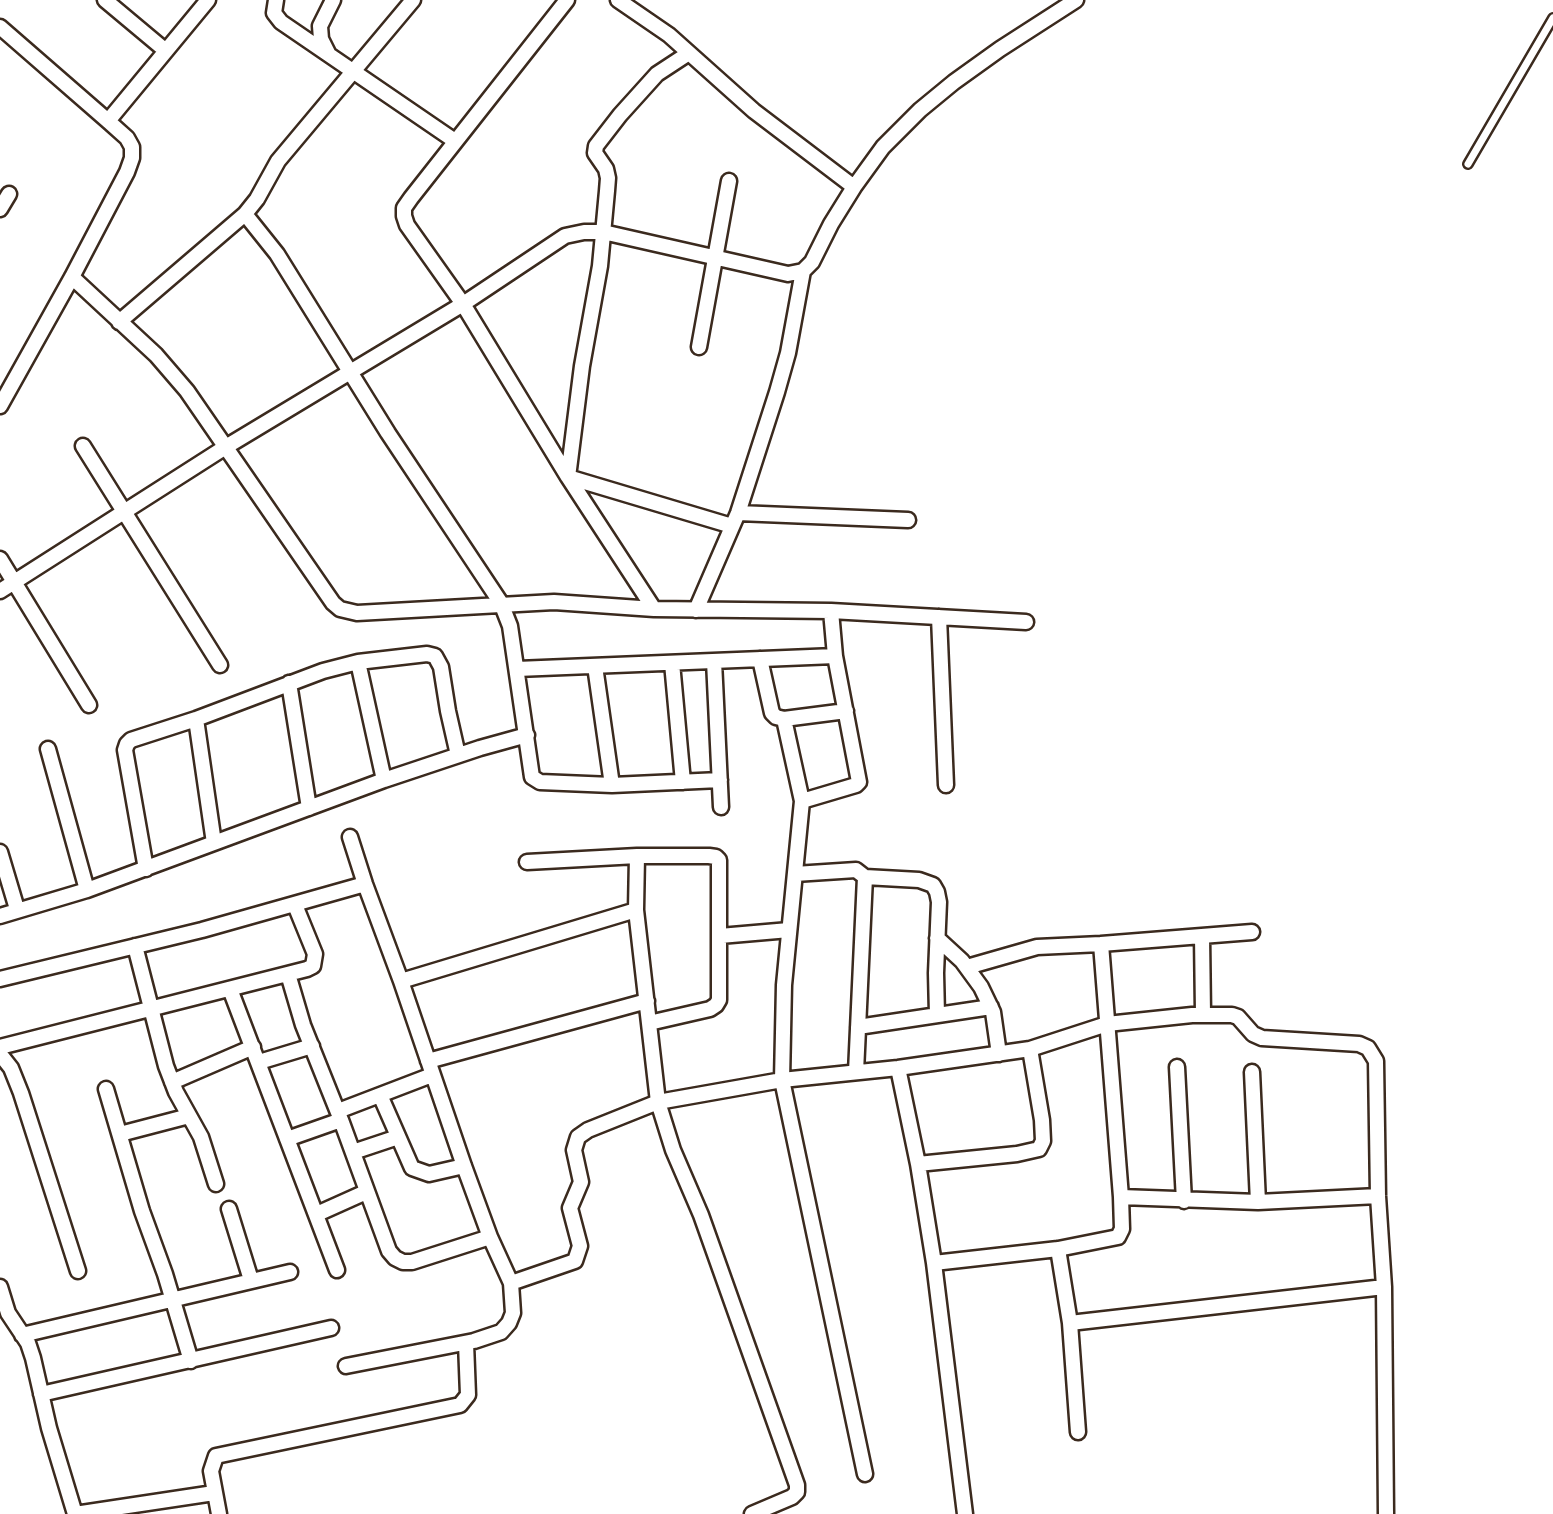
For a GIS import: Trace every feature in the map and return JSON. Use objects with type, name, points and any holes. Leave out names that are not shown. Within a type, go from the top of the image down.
[{"type":"street","points":[[108,121],[208,0]]},
{"type":"street","points":[[276,0],[274,13],[281,22],[455,141]]},
{"type":"street","points":[[328,54],[321,38],[320,26],[333,0]]},
{"type":"street","points":[[119,322],[245,214],[257,199],[278,161],[412,0]]},
{"type":"street","points":[[567,0],[411,198],[404,208],[404,216],[407,225],[463,304],[568,477],[654,609]]},
{"type":"street","points":[[618,0],[690,53],[754,111],[854,187]]},
{"type":"street","points":[[696,610],[735,520],[788,353],[803,271],[811,262],[854,187],[883,148],[937,96],[1000,49],[1076,0]]},
{"type":"street","points":[[108,1],[166,51]]},
{"type":"street","points":[[0,27],[127,138],[132,147],[132,158],[72,277],[0,406]]},
{"type":"street","points":[[568,477],[603,232],[608,178],[596,153],[596,146],[657,74],[690,53]]},
{"type":"street","points":[[699,347],[729,181]]},
{"type":"street","points":[[0,209],[9,194]]},
{"type":"street","points":[[245,214],[277,254],[349,372],[501,603],[510,626],[531,774],[537,780],[612,785],[720,780]]},
{"type":"street","points":[[0,592],[225,448],[463,304],[565,236],[603,232],[788,274],[803,271]]},
{"type":"street","points":[[72,277],[156,355],[187,391],[333,603],[340,609],[357,613],[554,602],[654,609],[831,611],[1026,622]]},
{"type":"street","points":[[83,446],[220,664]]},
{"type":"street","points":[[568,477],[735,520],[908,520]]},
{"type":"street","points":[[0,559],[89,705]]},
{"type":"street","points":[[802,801],[859,782],[835,656],[831,611]]},
{"type":"street","points":[[939,617],[946,785]]},
{"type":"street","points":[[146,869],[125,750],[131,740],[196,719],[289,683],[358,662],[427,654],[439,660],[458,755]]},
{"type":"street","points":[[517,669],[835,656]]},
{"type":"street","points":[[760,659],[772,713],[776,717],[784,719],[846,711]]},
{"type":"street","points":[[714,661],[721,807]]},
{"type":"street","points":[[358,662],[384,780]]},
{"type":"street","points":[[672,663],[683,782]]},
{"type":"street","points":[[595,666],[612,785]]},
{"type":"street","points":[[289,683],[309,808]]},
{"type":"street","points":[[196,719],[214,843]]},
{"type":"street","points":[[784,719],[802,801],[785,985],[782,1080],[865,1474]]},
{"type":"street","points":[[0,916],[87,890],[384,780],[527,735]]},
{"type":"street","points":[[48,749],[87,890]]},
{"type":"street","points":[[346,1366],[466,1343],[500,1332],[509,1323],[513,1313],[511,1283],[490,1237],[464,1166],[351,837]]},
{"type":"street","points":[[0,852],[17,909]]},
{"type":"street","points":[[637,856],[636,909],[658,1102],[673,1150],[705,1228],[797,1485],[797,1492],[792,1497],[752,1514]]},
{"type":"street","points":[[527,862],[637,856],[709,856],[719,860],[720,990],[716,1005],[710,1009],[649,1023]]},
{"type":"street","points":[[795,874],[856,870],[865,877],[919,880],[933,885],[939,902],[937,1016]]},
{"type":"street","points":[[856,1072],[865,877]]},
{"type":"street","points":[[0,979],[295,905],[365,884]]},
{"type":"street","points":[[0,1047],[307,969],[313,966],[316,960],[295,905]]},
{"type":"street","points":[[401,981],[636,909]]},
{"type":"street","points":[[720,936],[789,930]]},
{"type":"street","points":[[967,967],[1037,947],[1252,932]]},
{"type":"street","points":[[1202,936],[1203,1014]]},
{"type":"street","points":[[937,938],[967,967],[981,987],[991,1007],[999,1054]]},
{"type":"street","points":[[934,1263],[1058,1249],[1118,1237],[1122,1229],[1121,1197],[1101,944]]},
{"type":"street","points":[[135,946],[172,1082],[201,1138],[216,1184]]},
{"type":"street","points":[[288,974],[303,1026],[389,1251],[403,1262],[412,1262],[490,1237]]},
{"type":"street","points":[[230,989],[337,1270]]},
{"type":"street","points":[[287,1139],[339,1116],[430,1068],[647,1001]]},
{"type":"street","points":[[858,1027],[991,1007]]},
{"type":"street","points":[[511,1283],[575,1261],[580,1246],[570,1208],[581,1182],[574,1150],[578,1137],[588,1130],[658,1102],[782,1080],[898,1068],[1030,1049],[1107,1024],[1203,1014],[1238,1017],[1253,1034],[1262,1038],[1359,1044],[1368,1048],[1376,1061],[1378,1196],[1384,1287],[1386,1514]]},
{"type":"street","points":[[259,1062],[312,1046]]},
{"type":"street","points":[[172,1082],[253,1047]]},
{"type":"street","points":[[918,1164],[1017,1154],[1039,1149],[1043,1141],[1042,1120],[1030,1049]]},
{"type":"street","points":[[0,1054],[11,1068],[21,1093],[78,1271]]},
{"type":"street","points":[[1177,1067],[1184,1201]]},
{"type":"street","points":[[898,1068],[918,1164],[934,1263],[965,1514]]},
{"type":"street","points":[[1252,1072],[1258,1202]]},
{"type":"street","points":[[106,1089],[191,1361]]},
{"type":"street","points":[[380,1095],[412,1168],[429,1174],[464,1166]]},
{"type":"street","points":[[120,1134],[189,1116]]},
{"type":"street","points":[[353,1152],[398,1137]]},
{"type":"street","points":[[317,1214],[366,1192]]},
{"type":"street","points":[[1121,1197],[1258,1202],[1378,1196]]},
{"type":"street","points":[[229,1209],[251,1280]]},
{"type":"street","points":[[1058,1249],[1070,1323],[1078,1432]]},
{"type":"street","points":[[22,1335],[290,1272]]},
{"type":"street","points":[[0,1287],[8,1313],[33,1358],[56,1454],[75,1514],[153,1508],[214,1493]]},
{"type":"street","points":[[1070,1323],[1384,1287]]},
{"type":"street","points":[[41,1394],[331,1328]]},
{"type":"street","points":[[219,1514],[211,1471],[216,1456],[460,1405],[468,1395],[466,1343]]},
{"type":"lane","points":[[1468,164],[1553,18]]}]
